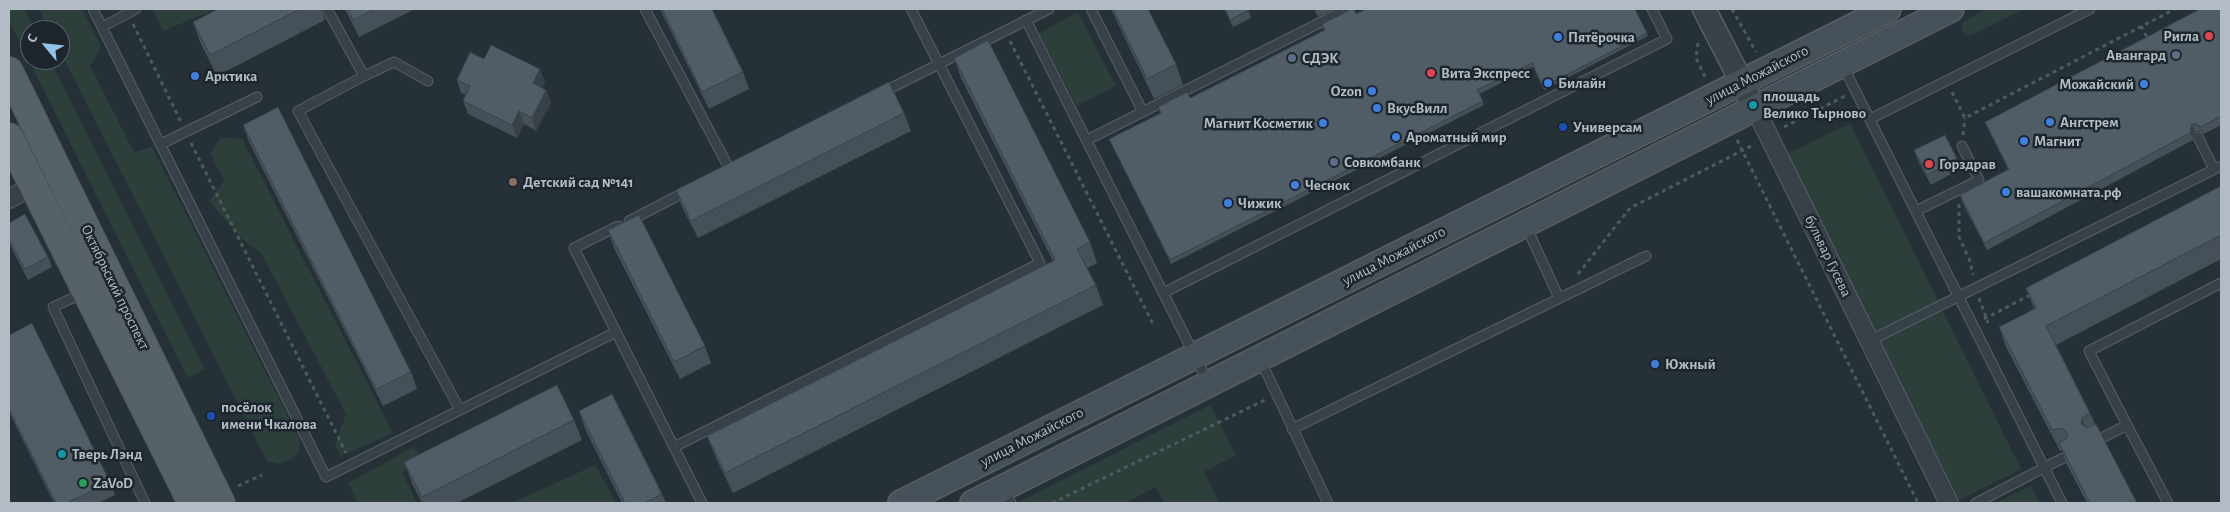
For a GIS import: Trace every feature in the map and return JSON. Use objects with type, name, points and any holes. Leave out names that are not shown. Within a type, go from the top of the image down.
[{"type":"main road","name":"улица Можайского","points":[[901,503],[1888,9]]},
{"type":"main road","name":"улица Можайского","points":[[973,503],[1007,496],[1209,384],[1951,9]]},
{"type":"main road","name":"Октябрьский проспект","points":[[9,72],[221,503]]},
{"type":"main road","name":"Октябрьский проспект","points":[[9,137],[186,501]]},
{"type":"street","name":"бульвар Гусева","points":[[1704,9],[1769,136],[1945,502]]},
{"type":"street","points":[[9,199],[33,186]]},
{"type":"lane","points":[[93,9],[326,477],[616,332]]},
{"type":"lane","points":[[102,27],[136,9]]},
{"type":"lane","points":[[327,9],[364,76]]},
{"type":"lane","points":[[645,9],[725,172],[738,166]]},
{"type":"lane","points":[[674,447],[1040,263],[911,9]]},
{"type":"lane","points":[[869,99],[1049,9]]},
{"type":"lane","points":[[1091,9],[1143,112]]},
{"type":"lane","points":[[1087,140],[1347,9]]},
{"type":"lane","points":[[1163,293],[1667,39],[1652,9]]},
{"type":"lane","points":[[1870,120],[2090,9]]},
{"type":"lane","points":[[1026,20],[1209,384]]},
{"type":"lane","points":[[428,81],[394,62],[298,110],[460,410]]},
{"type":"lane","points":[[1842,64],[2062,503]]},
{"type":"lane","points":[[161,144],[257,97]]},
{"type":"lane","points":[[1869,341],[2218,167],[2198,137]]},
{"type":"lane","points":[[1916,211],[1978,180],[1962,146]]},
{"type":"lane","points":[[695,187],[574,248],[702,503]]},
{"type":"lane","points":[[1525,224],[1559,298]]},
{"type":"lane","points":[[1292,429],[1646,256]]},
{"type":"lane","points":[[2168,503],[2089,351],[2221,283]]},
{"type":"lane","points":[[86,292],[53,307],[145,503]]},
{"type":"lane","points":[[1260,359],[1328,503]]},
{"type":"lane","points":[[2094,442],[2127,425]]},
{"type":"lane","points":[[1976,503],[2069,455]]},
{"type":"path","points":[[1732,9],[1746,32]]},
{"type":"path","points":[[1946,80],[1965,118],[2175,9]]},
{"type":"path","points":[[127,14],[352,465]]},
{"type":"path","points":[[2142,26],[2149,42]]},
{"type":"path","points":[[1005,31],[1154,326]]},
{"type":"path","points":[[1696,58],[1714,96]]},
{"type":"path","points":[[1559,298],[1630,208],[1856,90]]},
{"type":"path","points":[[1728,122],[1918,503]]},
{"type":"path","points":[[1960,189],[1959,236],[1970,260],[1976,288],[1989,327]]},
{"type":"path","points":[[1973,324],[2038,291]]},
{"type":"path","points":[[1052,503],[1276,395]]},
{"type":"green space","points":[[9,9],[25,9],[30,20],[20,20],[20,43],[9,21]]},
{"type":"green space","points":[[39,9],[82,9],[101,47],[90,66],[134,152],[152,147],[300,440],[299,452],[292,459],[279,464],[267,461],[70,70],[70,20],[44,20]]},
{"type":"green space","points":[[152,9],[217,9],[163,31]]},
{"type":"green space","points":[[1986,9],[2024,9],[1970,36],[1965,35],[1961,29],[1963,22]]},
{"type":"green space","points":[[1078,12],[1116,86],[1077,106],[1039,33]]},
{"type":"green space","points":[[34,70],[55,70],[205,369],[188,378]]},
{"type":"green space","points":[[1850,123],[2021,469],[1959,500],[1787,154]]},
{"type":"green space","points":[[221,137],[242,139],[393,433],[341,456],[335,445],[346,414],[261,253],[243,240],[209,201],[224,181],[210,153]]},
{"type":"green space","points":[[1210,405],[1236,455],[1204,472],[1219,503],[1164,503],[1156,487],[1125,503],[1017,503]]},
{"type":"green space","points":[[414,447],[425,462],[402,472],[417,503],[358,503],[348,483]]},
{"type":"green space","points":[[595,465],[616,503],[512,503]]},
{"type":"green space","points":[[2031,486],[2040,503],[1995,503]]},
{"type":"building","points":[[218,9],[300,9],[210,55],[193,22]]},
{"type":"building","points":[[348,9],[375,9],[353,20]]},
{"type":"building","points":[[662,9],[712,9],[743,72],[702,92]]},
{"type":"building","points":[[1113,9],[1148,9],[1176,64],[1147,79]]},
{"type":"building","points":[[1225,9],[1248,9],[1249,10],[1230,20]]},
{"type":"building","points":[[1350,9],[1354,9],[1356,14],[1366,9],[1635,9],[1647,33],[1543,87],[1532,63],[1477,90],[1483,101],[1170,260],[1109,139],[1161,113],[1158,107],[1187,92],[1190,98],[1325,30],[1322,24]]},
{"type":"building","points":[[2200,9],[2221,9],[2221,116],[2201,127],[2192,124],[2190,133],[1984,243],[1960,195],[2009,169],[1985,122]]},
{"type":"building","points":[[988,40],[1090,242],[1077,249],[1096,285],[725,473],[707,436],[1055,260],[954,58]]},
{"type":"building","points":[[491,45],[540,69],[533,83],[546,90],[532,118],[519,111],[512,125],[463,101],[470,86],[457,80],[470,52],[484,59]]},
{"type":"building","points":[[889,82],[904,113],[691,221],[676,190]]},
{"type":"building","points":[[278,107],[411,372],[376,389],[243,125]]},
{"type":"building","points":[[1945,135],[1957,159],[1927,175],[1914,150]]},
{"type":"building","points":[[2221,186],[2221,235],[2046,326],[2090,413],[2082,418],[2081,424],[2087,428],[2096,424],[2137,503],[2090,503],[2059,443],[2067,438],[2067,432],[2062,428],[2052,430],[1999,327],[2036,308],[2026,288]]},
{"type":"building","points":[[25,214],[48,257],[25,269],[9,240],[9,223]]},
{"type":"building","points":[[639,215],[705,346],[674,362],[608,230]]},
{"type":"building","name":"Тверь Лэнд","points":[[32,323],[110,482],[67,503],[56,503],[9,409],[9,335]]},
{"type":"building","points":[[557,385],[574,420],[422,497],[404,462]]},
{"type":"building","points":[[612,394],[662,494],[644,503],[625,503],[579,411]]},
{"type":"place","name":"Ригла","points":[[2209,36]]},
{"type":"place","name":"Пятёрочка","points":[[1558,37]]},
{"type":"place","name":"Авангард","points":[[2176,55]]},
{"type":"place","name":"СДЭК","points":[[1292,58]]},
{"type":"place","name":"Вита Экспресс","points":[[1431,73]]},
{"type":"place","name":"Арктика","points":[[195,76]]},
{"type":"place","name":"Билайн","points":[[1548,83]]},
{"type":"place","name":"Можайский","points":[[2144,84]]},
{"type":"place","name":"Ozon","points":[[1372,91]]},
{"type":"place","name":"площадь Велико Тырново","points":[[1753,105]]},
{"type":"place","name":"ВкусВилл","points":[[1377,108]]},
{"type":"place","name":"Ангстрем","points":[[2050,122]]},
{"type":"place","name":"Магнит Косметик","points":[[1323,123]]},
{"type":"place","name":"Универсам","points":[[1563,127]]},
{"type":"place","name":"Ароматный мир","points":[[1396,137]]},
{"type":"place","name":"Магнит","points":[[2024,141]]},
{"type":"place","name":"Совкомбанк","points":[[1334,162]]},
{"type":"place","name":"Горздрав","points":[[1929,164]]},
{"type":"place","name":"Детский сад №141","points":[[513,182]]},
{"type":"place","name":"Чеснок","points":[[1295,185]]},
{"type":"place","name":"вашакомната.рф","points":[[2006,192]]},
{"type":"place","name":"Чижик","points":[[1228,203]]},
{"type":"place","name":"Южный","points":[[1655,364]]},
{"type":"place","name":"посёлок имени Чкалова","points":[[211,416]]},
{"type":"place","name":"Тверь Лэнд","points":[[62,454]]},
{"type":"place","name":"ZaVoD","points":[[83,483]]}]
